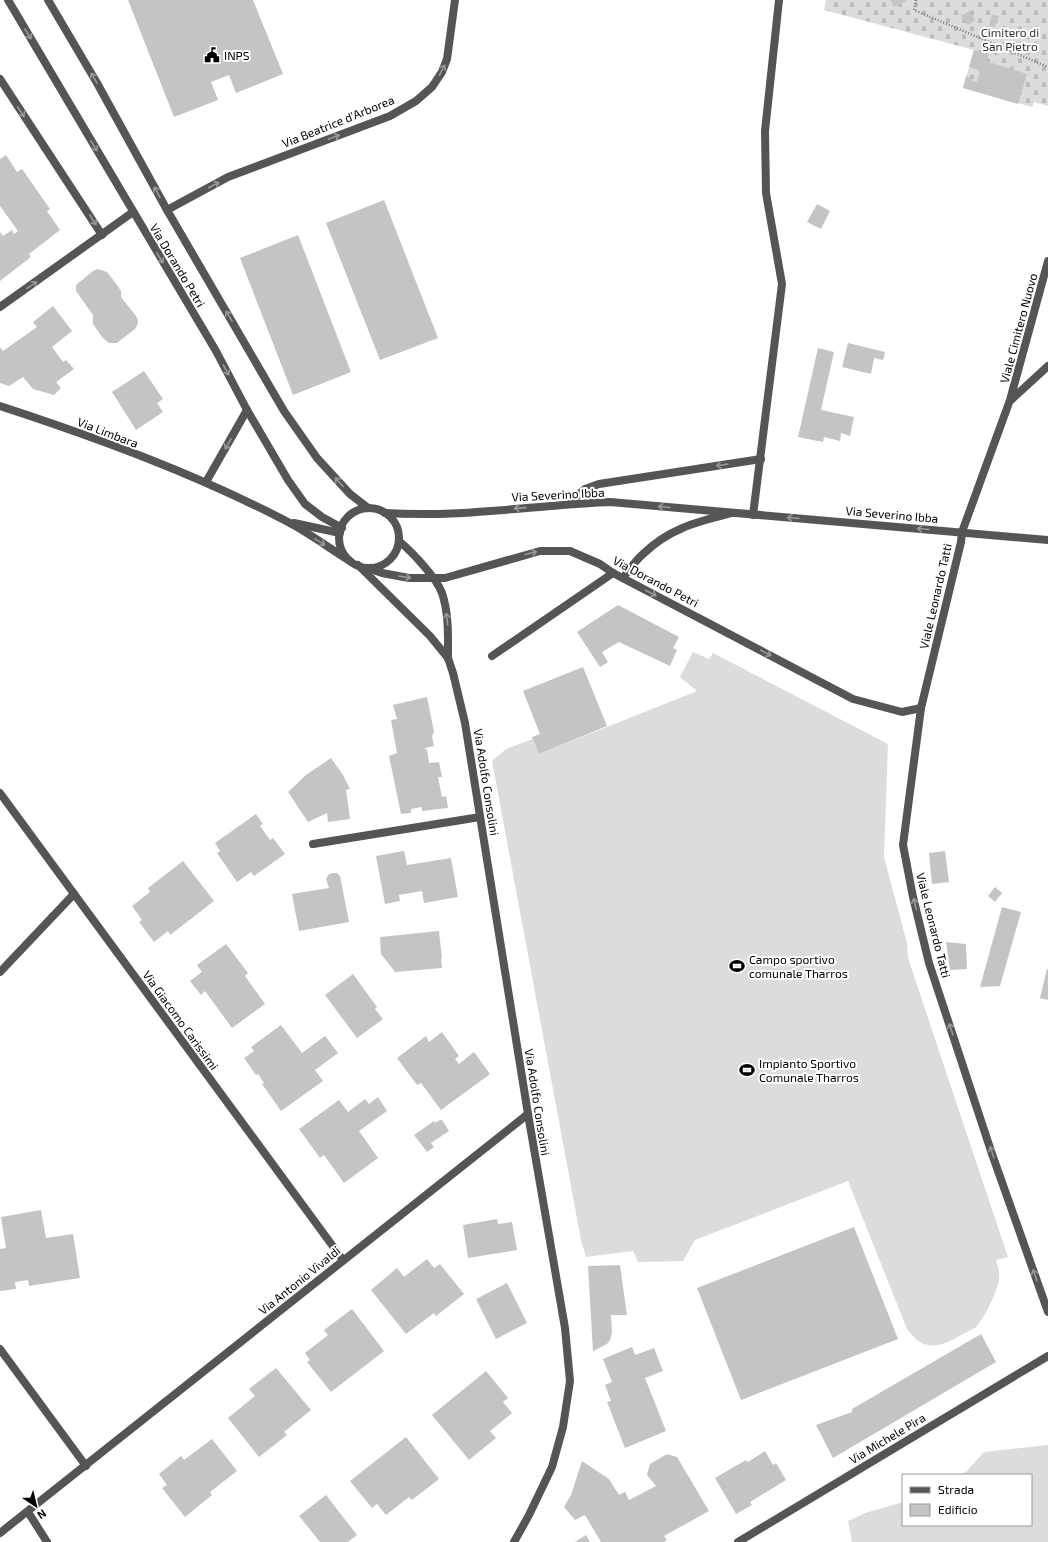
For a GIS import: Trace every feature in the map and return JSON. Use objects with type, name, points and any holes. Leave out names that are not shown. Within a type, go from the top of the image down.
[{"type":"street","name":"Via Dorando Petri","points":[[8,0],[216,351],[247,410],[288,480],[305,504],[341,530]]},
{"type":"street","name":"Via Dorando Petri","points":[[48,0],[97,83],[167,210],[284,410],[317,458],[350,494],[368,508]]},
{"type":"street","name":"Via Beatrice d'Arborea","points":[[167,210],[228,177],[390,116],[416,101],[432,87],[442,72],[447,59],[455,0]]},
{"type":"street","points":[[753,515],[782,284],[766,193],[765,131],[779,0]]},
{"type":"street","points":[[0,79],[102,235]]},
{"type":"street","points":[[0,307],[133,212]]},
{"type":"street","name":"Viale Cimitero Nuovo","points":[[962,532],[1010,400],[1048,261]]},
{"type":"street","name":"Viale Cimitero Nuovo","points":[[1010,400],[1048,366]]},
{"type":"street","name":"Via Limbara","points":[[0,406],[45,420],[206,482],[289,522],[350,561]]},
{"type":"street","points":[[206,482],[247,410]]},
{"type":"street","points":[[568,504],[585,489],[599,484],[760,459]]},
{"type":"street","name":"Via Severino Ibba","points":[[385,513],[421,514],[610,502],[1048,540]]},
{"type":"street","points":[[368,508],[377,509],[385,513],[396,524],[398,531],[399,540],[397,550],[392,558],[385,564],[367,568],[350,561],[344,554],[340,545],[341,530],[346,520],[352,514],[368,508]]},
{"type":"street","name":"Via Severino Ibba","points":[[623,578],[642,555],[664,537],[690,524],[733,513]]},
{"type":"street","name":"Via Limbara","points":[[289,522],[341,530]]},
{"type":"street","name":"Viale Leonardo Tatti","points":[[962,532],[921,708],[903,845],[913,897],[929,963],[992,1154],[1048,1312]]},
{"type":"street","name":"Via Adolfo Consolini","points":[[399,540],[410,550],[442,592],[448,624],[448,658]]},
{"type":"street","name":"Via Dorando Petri","points":[[367,568],[382,573],[409,578],[445,578],[540,551],[570,550],[600,564],[613,573],[854,699],[902,712],[921,708]]},
{"type":"street","name":"Via Adolfo Consolini","points":[[358,565],[430,636],[448,658],[453,672],[465,723],[528,1114],[565,1328],[570,1380],[563,1428],[552,1467],[514,1542]]},
{"type":"street","points":[[492,656],[613,573]]},
{"type":"street","name":"Via Giacomo Carissimi","points":[[0,793],[343,1260]]},
{"type":"street","points":[[313,844],[480,817]]},
{"type":"street","points":[[0,972],[74,894]]},
{"type":"street","name":"Via Antonio Vivaldi","points":[[0,1533],[528,1114]]},
{"type":"street","points":[[0,1349],[86,1466]]},
{"type":"street","name":"Via Michele Pira","points":[[738,1542],[1048,1356]]},
{"type":"street","points":[[28,1512],[48,1542]]},
{"type":"path","points":[[916,0],[914,10],[1048,67]]},
{"type":"green space","name":"Cimitero di San Pietro","points":[[826,0],[1048,0],[1048,106],[1034,102],[1032,107],[963,88],[974,50],[824,10]]},
{"type":"green space","name":"Impianto Sportivo Comunale Tharros","points":[[693,652],[709,659],[713,653],[888,744],[884,857],[907,943],[908,958],[1008,1257],[996,1260],[999,1274],[998,1284],[991,1303],[980,1322],[974,1329],[946,1343],[932,1346],[926,1344],[919,1341],[907,1329],[848,1181],[695,1240],[683,1261],[638,1262],[633,1251],[586,1257],[581,1240],[492,761],[506,749],[533,739],[539,754],[697,691],[680,677]]},
{"type":"green space","points":[[1048,1445],[1048,1542],[852,1542],[848,1521],[865,1513],[902,1502],[902,1526],[1032,1526],[1032,1474],[962,1474],[984,1452]]},
{"type":"building","name":"INPS","points":[[128,0],[253,0],[283,74],[236,93],[229,75],[211,82],[218,100],[174,117]]},
{"type":"building","points":[[890,0],[907,0],[894,7]]},
{"type":"building","points":[[970,11],[975,20],[968,25],[961,16]]},
{"type":"building","points":[[992,15],[999,16],[995,27],[989,26]]},
{"type":"building","points":[[974,50],[989,54],[986,61],[1027,74],[1018,104],[963,88],[966,76],[972,78],[972,81],[977,82],[980,70],[969,67]]},
{"type":"building","points":[[6,155],[17,172],[22,169],[50,209],[47,211],[60,230],[29,254],[31,257],[0,281],[0,232],[3,236],[12,230],[14,234],[18,231],[0,206],[0,159]]},
{"type":"building","points":[[384,200],[438,338],[380,360],[326,223]]},
{"type":"building","points":[[817,204],[830,211],[821,229],[807,222]]},
{"type":"building","points":[[298,235],[351,372],[293,395],[240,258]]},
{"type":"building","points":[[98,269],[107,272],[121,291],[121,297],[138,320],[135,329],[117,343],[109,343],[102,337],[93,324],[93,315],[76,291],[76,285],[93,271]]},
{"type":"building","points":[[53,306],[72,331],[52,347],[63,362],[66,360],[74,369],[56,382],[61,388],[54,395],[33,389],[23,377],[9,386],[0,383],[0,347],[3,351],[37,327],[33,322]]},
{"type":"building","points":[[848,343],[885,352],[883,360],[874,358],[871,374],[842,367]]},
{"type":"building","points":[[818,348],[834,352],[821,410],[854,417],[850,436],[841,433],[840,441],[824,437],[823,442],[798,437]]},
{"type":"building","points":[[144,371],[163,399],[157,403],[163,412],[136,430],[112,392]]},
{"type":"building","points":[[618,605],[679,637],[673,648],[677,650],[670,666],[619,642],[602,652],[608,662],[600,667],[577,632]]},
{"type":"building","points":[[583,667],[607,726],[539,754],[532,737],[540,734],[523,691]]},
{"type":"building","points":[[427,697],[434,732],[432,736],[434,746],[425,748],[425,750],[427,749],[429,763],[439,762],[442,777],[438,777],[442,797],[446,796],[448,808],[422,811],[422,807],[411,809],[411,813],[401,814],[389,756],[397,753],[391,720],[397,719],[393,705]]},
{"type":"building","points":[[331,758],[343,775],[350,789],[346,790],[350,819],[328,822],[327,813],[308,822],[288,792],[306,775]]},
{"type":"building","points":[[256,814],[263,824],[260,826],[270,840],[273,838],[285,854],[254,876],[251,872],[237,882],[217,853],[220,851],[215,843]]},
{"type":"building","points":[[404,851],[407,865],[451,858],[458,897],[424,903],[422,891],[399,895],[400,901],[385,904],[376,856]]},
{"type":"building","points":[[945,851],[949,882],[932,884],[929,853]]},
{"type":"building","points":[[183,861],[214,901],[170,935],[168,931],[154,942],[139,922],[142,920],[132,906],[150,892],[148,888]]},
{"type":"building","points":[[337,873],[340,876],[349,922],[299,931],[292,894],[329,888],[326,879],[329,874]]},
{"type":"building","points":[[995,887],[1002,893],[995,902],[988,896]]},
{"type":"building","points":[[1002,907],[1021,912],[1000,986],[980,987]]},
{"type":"building","points":[[439,931],[442,968],[395,972],[381,954],[380,937]]},
{"type":"building","points":[[946,942],[966,944],[967,969],[950,970]]},
{"type":"building","points":[[226,944],[248,973],[245,976],[265,1004],[232,1028],[205,991],[201,995],[190,981],[202,972],[197,965]]},
{"type":"building","points":[[1048,969],[1048,1000],[1040,998]]},
{"type":"building","points":[[353,974],[377,1007],[375,1009],[383,1019],[357,1038],[325,995]]},
{"type":"building","points":[[281,1025],[302,1053],[325,1036],[338,1053],[315,1070],[323,1081],[281,1111],[262,1084],[264,1083],[258,1074],[256,1075],[244,1058],[254,1051],[251,1047]]},
{"type":"building","points":[[442,1032],[459,1056],[455,1059],[459,1064],[474,1052],[490,1074],[441,1110],[421,1083],[417,1085],[397,1058],[426,1036],[429,1042]]},
{"type":"building","points":[[378,1097],[387,1111],[359,1131],[378,1158],[344,1183],[324,1155],[320,1158],[299,1129],[339,1100],[348,1112],[365,1099],[369,1104]]},
{"type":"building","points":[[442,1120],[449,1131],[431,1143],[434,1147],[427,1152],[414,1135],[434,1121],[435,1123]]},
{"type":"building","points":[[41,1210],[46,1238],[73,1234],[80,1278],[29,1286],[28,1280],[15,1282],[16,1289],[0,1291],[0,1249],[6,1248],[1,1217]]},
{"type":"building","points":[[497,1219],[498,1224],[512,1222],[517,1250],[468,1258],[463,1225]]},
{"type":"building","points":[[854,1227],[898,1339],[741,1400],[697,1288]]},
{"type":"building","points":[[427,1259],[434,1268],[440,1264],[464,1294],[436,1316],[434,1313],[406,1334],[371,1290],[397,1268],[404,1277]]},
{"type":"building","points":[[620,1265],[627,1315],[611,1315],[612,1333],[610,1340],[607,1344],[593,1351],[588,1266]]},
{"type":"building","points":[[507,1283],[527,1323],[496,1339],[476,1299]]},
{"type":"building","points":[[352,1309],[384,1351],[331,1392],[307,1362],[310,1360],[305,1353],[328,1335],[324,1330]]},
{"type":"building","points":[[981,1334],[996,1362],[833,1458],[816,1425],[852,1412],[852,1409]]},
{"type":"building","points":[[632,1347],[635,1355],[654,1348],[663,1371],[645,1378],[666,1431],[625,1448],[607,1402],[611,1401],[605,1385],[612,1382],[603,1359]]},
{"type":"building","points":[[276,1368],[311,1410],[284,1432],[287,1435],[259,1457],[228,1418],[255,1396],[249,1389]]},
{"type":"building","points":[[486,1371],[508,1398],[503,1402],[512,1413],[490,1431],[496,1438],[469,1460],[432,1415]]},
{"type":"building","points":[[406,1437],[439,1479],[412,1500],[409,1497],[386,1515],[377,1504],[372,1508],[350,1481]]},
{"type":"building","points":[[212,1439],[237,1471],[210,1492],[212,1495],[185,1517],[162,1488],[167,1485],[159,1474],[181,1456],[184,1460]]},
{"type":"building","points":[[765,1451],[773,1465],[776,1463],[786,1480],[750,1502],[752,1505],[736,1514],[715,1478],[746,1460],[748,1462]]},
{"type":"building","points":[[667,1454],[677,1457],[709,1511],[664,1536],[667,1540],[664,1542],[601,1542],[585,1515],[575,1520],[564,1507],[571,1495],[582,1461],[609,1479],[619,1495],[625,1492],[629,1500],[656,1486],[647,1475],[650,1464]]},
{"type":"building","points":[[326,1495],[357,1535],[348,1542],[320,1542],[299,1516]]},
{"type":"building","points":[[586,1535],[590,1542],[575,1542]]},
{"type":"place","name":"INPS","points":[[212,55]]},
{"type":"place","name":"Campo sportivo comunale Tharros","points":[[737,966]]},
{"type":"place","name":"Impianto Sportivo Comunale Tharros","points":[[747,1070]]}]
